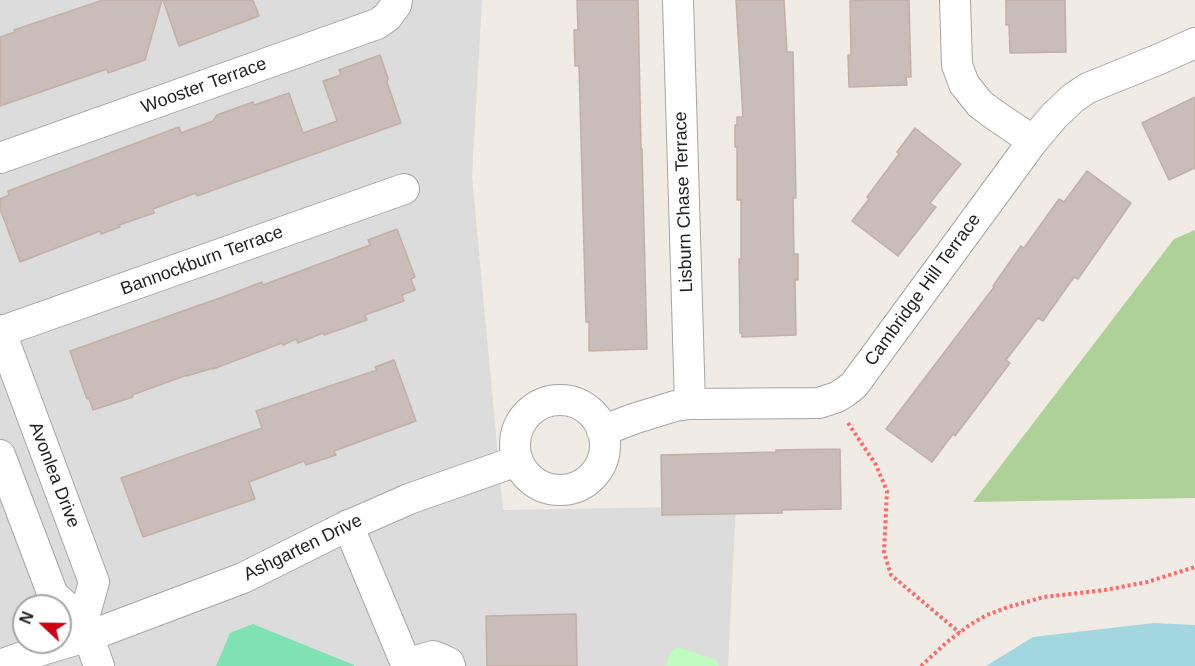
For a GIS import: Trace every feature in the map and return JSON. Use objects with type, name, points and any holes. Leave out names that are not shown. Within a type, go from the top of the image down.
[{"type":"street","name":"Wooster Terrace","points":[[0,158],[377,24],[387,17],[397,0]]},
{"type":"street","name":"Lisburn Chase Terrace","points":[[678,0],[690,404]]},
{"type":"street","points":[[955,0],[957,65],[964,84],[980,104],[1034,141]]},
{"type":"street","name":"Cambridge Hill Terrace","points":[[602,431],[675,406],[819,403],[845,392],[854,385],[1054,116],[1073,98],[1088,88],[1195,43]]},
{"type":"street","name":"Bannockburn Terrace","points":[[0,332],[404,189]]},
{"type":"street","name":"Avonlea Drive","points":[[0,332],[94,582],[86,628]]},
{"type":"street","points":[[564,400],[577,404],[588,410],[597,420],[602,431],[605,444],[598,468],[590,478],[574,488],[555,490],[543,487],[523,472],[517,460],[515,441],[521,423],[529,412],[545,403],[564,400]]},
{"type":"street","points":[[0,455],[53,595],[86,628],[99,666]]},
{"type":"street","name":"Ashgarten Drive","points":[[0,665],[45,649],[86,628],[243,578],[348,525],[409,499],[517,460]]},
{"type":"street","points":[[348,525],[406,665],[433,656],[449,663],[450,666]]},
{"type":"path","points":[[845,417],[876,465],[887,491],[884,552],[891,575],[960,633]]},
{"type":"path","points":[[921,666],[971,624],[1008,607],[1044,597],[1105,590],[1147,582],[1195,567]]},
{"type":"shaded area","points":[[0,0],[482,0],[472,176],[503,510],[736,506],[728,666],[0,666]]},
{"type":"green space","points":[[1195,230],[1195,498],[973,502],[1174,239]]},
{"type":"green space","points":[[253,624],[354,666],[216,666],[230,633]]},
{"type":"green space","points":[[678,647],[716,660],[719,666],[666,666],[670,652]]},
{"type":"water","points":[[1154,623],[1195,625],[1195,666],[986,666],[1033,637]]},
{"type":"building","points":[[103,0],[162,0],[145,60],[108,73],[107,69],[0,106],[0,37],[15,32],[14,30]]},
{"type":"building","points":[[163,0],[253,0],[259,16],[179,46]]},
{"type":"building","points":[[577,0],[638,0],[647,349],[589,351],[589,322],[586,322],[579,66],[575,66],[574,30],[578,30]]},
{"type":"building","points":[[736,0],[784,0],[787,52],[793,52],[796,198],[793,198],[794,254],[798,254],[798,280],[795,280],[796,335],[742,337],[740,333],[741,200],[737,200],[735,125],[737,125],[737,117],[743,117]]},
{"type":"building","points":[[909,0],[911,77],[906,77],[907,85],[849,87],[850,1]]},
{"type":"building","points":[[1006,0],[1065,0],[1066,52],[1010,53],[1009,25],[1006,25]]},
{"type":"building","points":[[380,55],[401,123],[197,196],[196,193],[153,209],[154,213],[119,225],[120,227],[101,234],[100,231],[20,262],[0,209],[0,199],[9,195],[8,191],[179,127],[181,133],[213,121],[217,115],[253,102],[254,105],[289,93],[303,133],[337,121],[323,81],[341,75],[339,70]]},
{"type":"building","points":[[1195,97],[1195,168],[1169,180],[1142,123]]},
{"type":"building","points":[[915,128],[961,164],[930,203],[936,207],[898,256],[852,221]]},
{"type":"building","points":[[1087,171],[1131,203],[1078,279],[1074,277],[1043,321],[1038,318],[1006,360],[1010,363],[955,436],[953,434],[932,462],[886,429],[994,287],[1021,246],[1024,248],[1059,199],[1064,202]]},
{"type":"building","points":[[397,229],[415,277],[411,279],[415,290],[402,295],[404,301],[365,315],[367,320],[298,343],[296,339],[283,345],[282,343],[93,410],[70,351],[262,282],[263,285],[370,245],[368,240]]},
{"type":"building","points":[[394,360],[416,421],[334,451],[336,455],[306,465],[304,461],[249,482],[255,499],[143,537],[121,478],[262,428],[256,411],[377,370],[375,367]]},
{"type":"building","points":[[840,449],[841,509],[782,510],[782,513],[662,515],[661,455]]},
{"type":"building","points":[[576,614],[577,666],[487,666],[486,616]]}]
